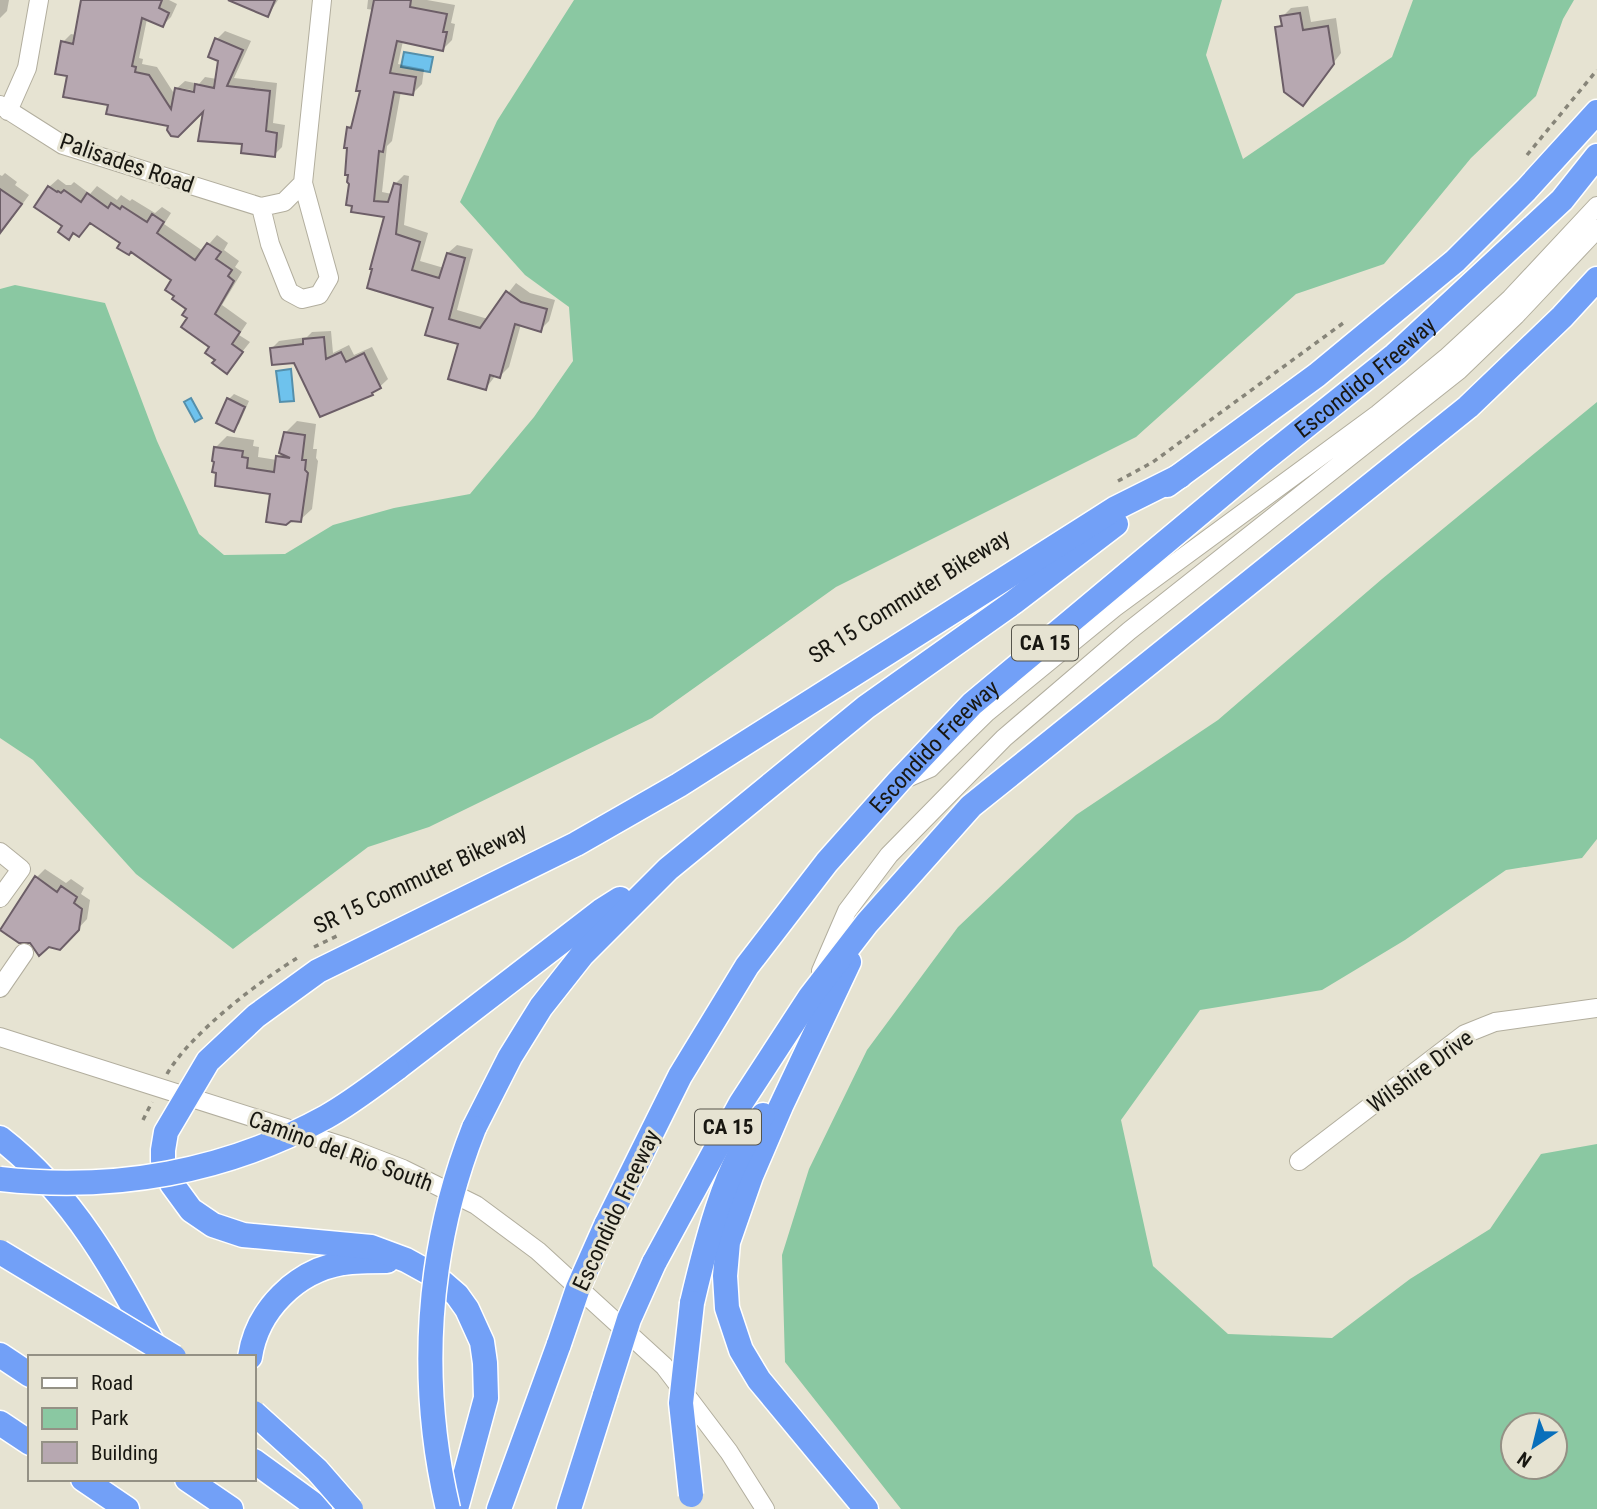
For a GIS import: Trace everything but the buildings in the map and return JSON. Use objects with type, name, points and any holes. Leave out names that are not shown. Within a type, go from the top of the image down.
[{"type":"highway","points":[[448,1509],[431,1406],[429,1349],[433,1295],[444,1220],[474,1128],[510,1057],[541,1007],[599,936],[668,869],[866,706],[1014,602],[1317,375],[1455,261],[1526,190],[1597,112]]},
{"type":"highway","name":"Escondido Freeway","points":[[499,1509],[578,1288],[680,1076],[747,966],[827,862],[972,704],[1265,459],[1395,355],[1562,200],[1597,156]]},
{"type":"highway","name":"CA 15","points":[[569,1509],[629,1319],[654,1263],[741,1102],[810,997],[867,923],[971,806],[1468,407],[1562,317],[1597,279]]},
{"type":"highway","points":[[456,1509],[486,1398],[482,1342],[467,1309],[457,1294],[435,1276],[406,1260],[372,1247],[243,1235],[201,1219],[177,1193],[163,1161],[166,1132],[208,1060],[256,1016],[318,971],[576,845],[679,785],[1116,508],[1180,476]]},
{"type":"highway","points":[[0,1179],[83,1183],[141,1180],[193,1170],[240,1156],[285,1138],[328,1116],[397,1069],[601,911],[668,869]]},
{"type":"highway","points":[[866,1509],[759,1380],[741,1350],[727,1308],[725,1276],[728,1242],[751,1176],[867,923]]},
{"type":"highway","points":[[692,1502],[681,1403],[692,1303],[716,1213],[734,1167],[754,1127],[811,1046]]},
{"type":"highway","points":[[0,1138],[46,1180],[92,1236],[159,1355]]},
{"type":"highway","points":[[0,1252],[171,1355]]},
{"type":"highway","points":[[251,1355],[256,1335],[267,1313],[280,1296],[307,1276],[344,1263],[406,1260]]},
{"type":"highway","points":[[0,1355],[28,1374]]},
{"type":"highway","points":[[256,1413],[262,1431],[283,1456],[349,1509]]},
{"type":"highway","points":[[256,1415],[317,1470],[349,1509]]},
{"type":"highway","points":[[0,1423],[28,1442]]},
{"type":"highway","points":[[256,1462],[320,1509]]},
{"type":"highway","points":[[86,1481],[127,1509]]},
{"type":"highway","points":[[190,1481],[231,1509]]},
{"type":"street","points":[[4,108],[27,68],[39,0]]},
{"type":"street","points":[[303,183],[284,202],[261,207],[270,244],[289,292],[302,299],[319,295],[330,278],[303,183],[322,0]]},
{"type":"street","name":"Palisades Road","points":[[4,108],[63,145],[261,207]]},
{"type":"street","points":[[899,781],[930,768],[986,713],[1114,608],[1378,414],[1446,358],[1511,298],[1597,206]]},
{"type":"street","points":[[810,997],[848,911],[889,855],[994,747],[1129,631],[1458,371],[1517,315],[1597,229]]},
{"type":"street","points":[[0,852],[21,869],[0,898]]},
{"type":"street","points":[[0,988],[24,953]]},
{"type":"street","name":"Wilshire Drive","points":[[1299,1161],[1465,1034],[1495,1022],[1597,1008]]},
{"type":"street","name":"Camino del Rio South","points":[[0,1037],[346,1147],[403,1169],[476,1205],[538,1251],[664,1366],[729,1452],[765,1509]]},
{"type":"path","points":[[1523,160],[1597,70]]},
{"type":"path","points":[[1113,485],[1153,462],[1349,319]]},
{"type":"path","name":"SR 15 Commuter Bikeway","points":[[314,948],[351,930]]},
{"type":"path","name":"SR 15 Commuter Bikeway","points":[[174,1060],[236,1002],[302,955]]},
{"type":"green space","points":[[574,0],[1222,0],[1206,55],[1243,159],[1392,57],[1413,0],[1574,0],[1563,19],[1536,96],[1471,158],[1384,264],[1296,294],[1136,437],[836,587],[652,718],[429,827],[368,847],[233,949],[136,874],[33,760],[0,738],[0,289],[15,285],[105,303],[157,441],[199,534],[224,555],[285,554],[333,525],[394,508],[470,494],[534,417],[573,361],[569,307],[525,275],[460,202],[497,121]]},
{"type":"green space","points":[[1597,402],[1597,839],[1582,858],[1506,870],[1405,940],[1322,990],[1200,1010],[1121,1120],[1153,1266],[1228,1334],[1332,1338],[1410,1279],[1490,1229],[1541,1154],[1597,1144],[1597,1509],[901,1509],[785,1362],[782,1255],[809,1169],[867,1050],[958,927],[1076,815],[1218,720],[1382,579]]},
{"type":"water","points":[[404,52],[433,57],[430,72],[401,67]]},
{"type":"water","points":[[291,369],[294,401],[280,402],[276,371]]},
{"type":"water","points":[[191,398],[202,418],[195,422],[184,402]]}]
